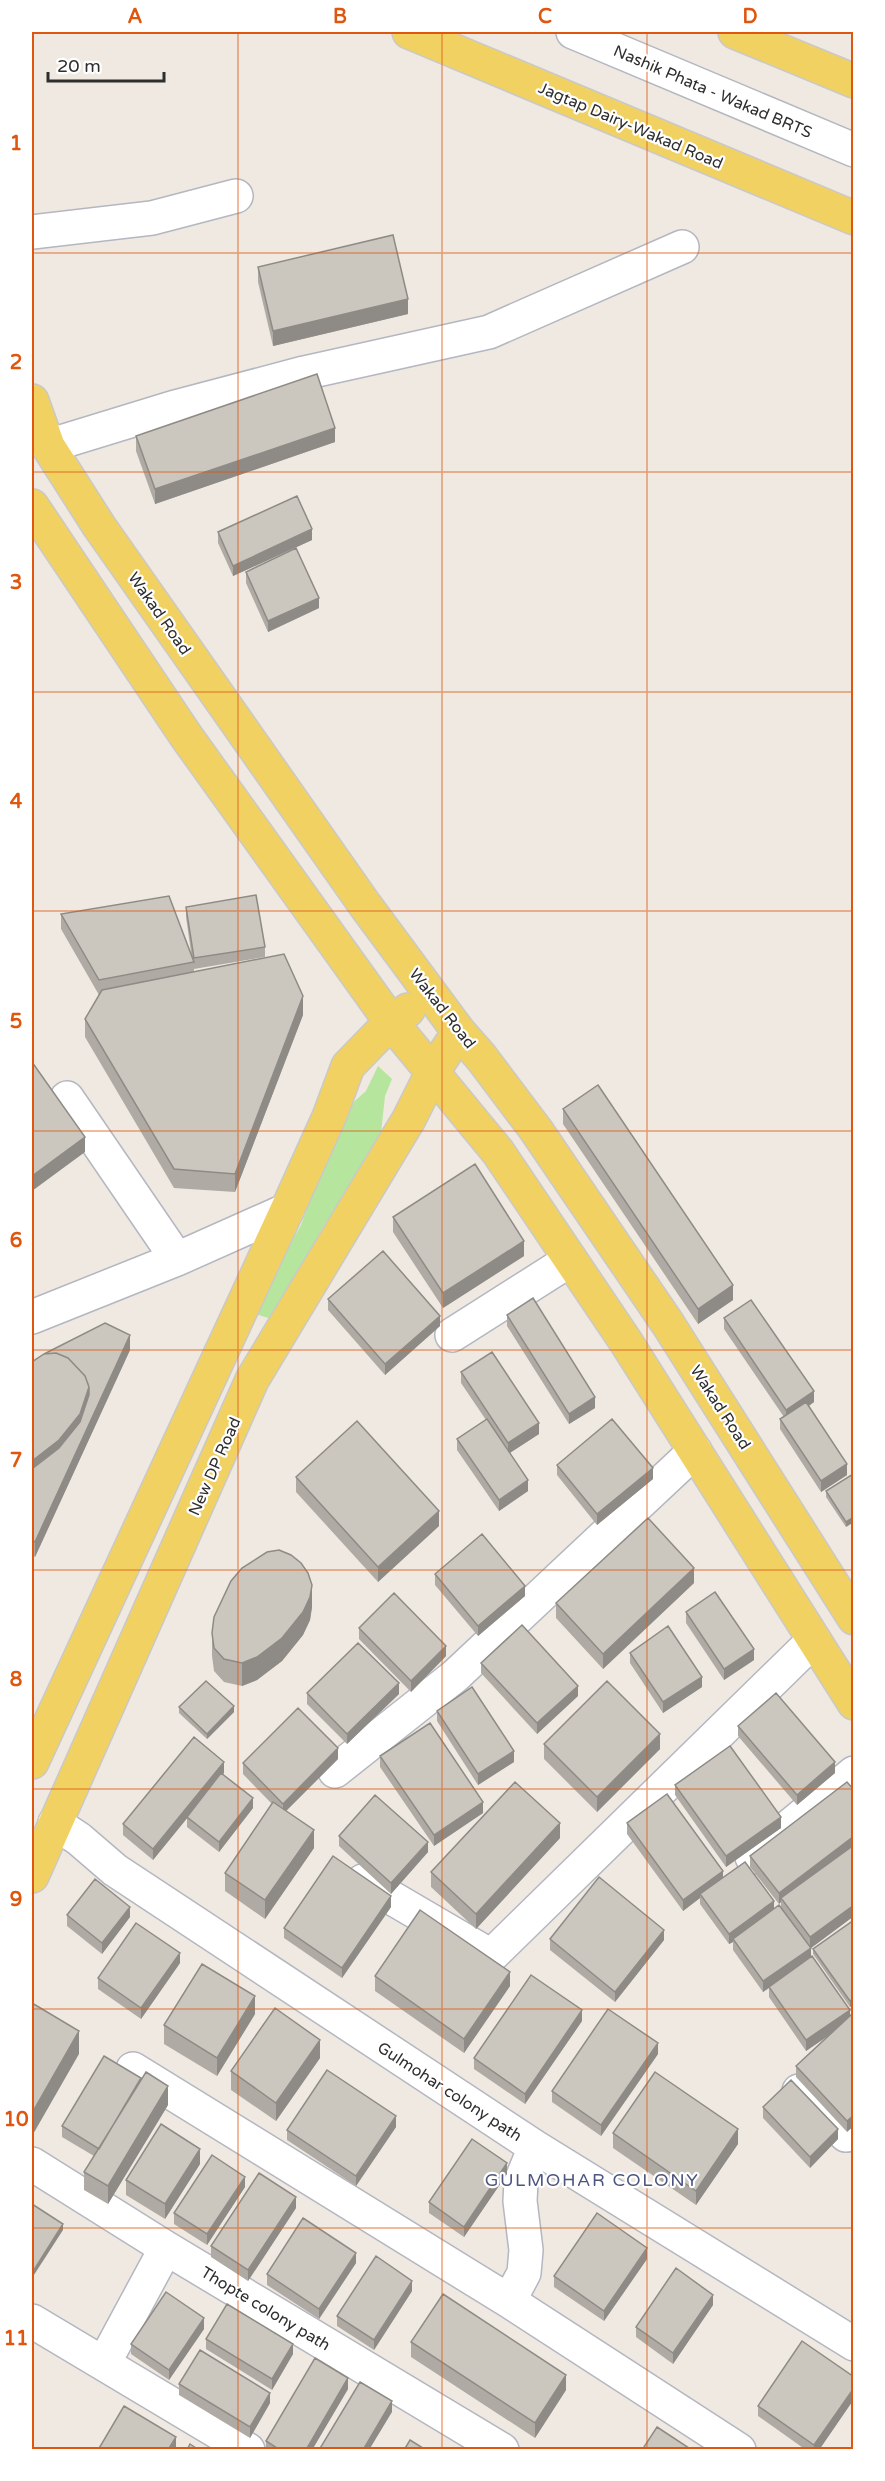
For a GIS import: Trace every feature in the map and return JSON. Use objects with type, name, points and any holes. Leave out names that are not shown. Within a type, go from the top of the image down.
[{"type":"main road","name":"Jagtap Dairy-Wakad Road","points":[[410,32],[854,218]]},
{"type":"main road","points":[[735,32],[854,81]]},
{"type":"main road","name":"Wakad Road","points":[[32,401],[48,446],[99,525],[365,905],[459,1032],[482,1057],[536,1130],[668,1324],[854,1618]]},
{"type":"main road","points":[[32,507],[186,736],[391,1022],[498,1152],[695,1451],[854,1704]]},
{"type":"main road","points":[[32,1762],[329,1118],[348,1066],[391,1022],[430,993]]},
{"type":"main road","name":"New DP Road","points":[[32,1876],[252,1380],[409,1119],[432,1073],[459,1032]]},
{"type":"street","name":"Nashik Phata - Wakad BRTS","points":[[573,32],[854,150]]},
{"type":"street","points":[[32,232],[152,219],[236,196]]},
{"type":"street","points":[[48,446],[172,408],[304,373],[489,332],[682,247]]},
{"type":"street","points":[[67,1098],[177,1259]]},
{"type":"street","points":[[32,1317],[177,1259],[287,1210]]},
{"type":"street","points":[[452,1335],[570,1260]]},
{"type":"street","points":[[335,1771],[455,1676],[695,1451]]},
{"type":"street","points":[[363,1881],[491,1956],[814,1640]]},
{"type":"street","points":[[752,1857],[854,1773]]},
{"type":"street","name":"Gulmohar colony path","points":[[55,1823],[79,1839],[115,1870],[535,2147],[854,2344]]},
{"type":"street","points":[[133,2069],[509,2301],[739,2450]]},
{"type":"street","points":[[800,2091],[846,2135],[854,2129]]},
{"type":"street","points":[[509,2301],[524,2273],[526,2250],[520,2200],[521,2181],[535,2147]]},
{"type":"street","name":"Thopte colony path","points":[[32,2164],[166,2248],[502,2450]]},
{"type":"street","points":[[104,2363],[166,2248]]},
{"type":"street","points":[[32,2321],[248,2450]]},
{"type":"green space","points":[[378,1066],[392,1079],[385,1096],[380,1142],[323,1227],[272,1319],[251,1313],[301,1225],[334,1133],[348,1107],[366,1091]]},
{"type":"building","points":[[393,235],[408,299],[273,331],[258,267]]},
{"type":"building","points":[[317,374],[335,428],[155,489],[136,436]]},
{"type":"building","points":[[297,496],[312,529],[233,566],[218,532]]},
{"type":"building","points":[[296,548],[319,598],[268,621],[246,572]]},
{"type":"building","points":[[256,895],[265,947],[194,958],[186,907]]},
{"type":"building","points":[[169,896],[194,962],[99,980],[61,914]]},
{"type":"building","points":[[284,954],[303,996],[235,1174],[174,1169],[85,1019],[102,990]]},
{"type":"building","points":[[32,1062],[85,1137],[32,1176]]},
{"type":"building","points":[[598,1085],[733,1285],[698,1309],[563,1109]]},
{"type":"building","points":[[475,1164],[524,1241],[443,1293],[393,1217]]},
{"type":"building","points":[[383,1251],[440,1316],[385,1364],[328,1299]]},
{"type":"building","points":[[533,1298],[595,1397],[569,1414],[507,1315]]},
{"type":"building","points":[[751,1300],[814,1391],[786,1410],[724,1318]]},
{"type":"building","points":[[105,1323],[130,1335],[35,1542],[32,1540],[32,1469],[59,1448],[80,1422],[89,1395],[85,1376],[68,1358],[56,1353],[44,1354]]},
{"type":"building","points":[[492,1352],[539,1423],[508,1443],[461,1372]]},
{"type":"building","points":[[56,1353],[68,1358],[85,1376],[89,1387],[80,1414],[59,1440],[32,1461],[32,1362],[44,1354]]},
{"type":"building","points":[[806,1402],[847,1464],[821,1481],[780,1419]]},
{"type":"building","points":[[487,1419],[528,1480],[499,1500],[457,1439]]},
{"type":"building","points":[[612,1419],[653,1468],[597,1514],[557,1465]]},
{"type":"building","points":[[357,1421],[439,1511],[378,1567],[296,1477]]},
{"type":"building","points":[[853,1474],[854,1517],[846,1522],[826,1491]]},
{"type":"building","points":[[648,1518],[694,1568],[603,1654],[556,1603]]},
{"type":"building","points":[[482,1534],[525,1586],[478,1626],[435,1574]]},
{"type":"building","points":[[279,1550],[291,1555],[308,1573],[312,1585],[310,1597],[303,1612],[282,1638],[257,1657],[242,1663],[224,1659],[214,1648],[212,1633],[214,1617],[231,1581],[242,1568],[267,1552]]},
{"type":"building","points":[[715,1592],[754,1649],[724,1669],[686,1612]]},
{"type":"building","points":[[394,1593],[446,1646],[411,1681],[359,1628]]},
{"type":"building","points":[[522,1625],[578,1686],[537,1723],[481,1663]]},
{"type":"building","points":[[668,1626],[702,1677],[663,1702],[630,1653]]},
{"type":"building","points":[[358,1643],[399,1683],[347,1734],[307,1693]]},
{"type":"building","points":[[206,1681],[234,1706],[207,1734],[179,1707]]},
{"type":"building","points":[[607,1681],[660,1734],[597,1797],[544,1744]]},
{"type":"building","points":[[472,1687],[514,1751],[478,1774],[437,1711]]},
{"type":"building","points":[[776,1693],[835,1762],[797,1795],[738,1726]]},
{"type":"building","points":[[298,1708],[338,1748],[283,1804],[243,1763]]},
{"type":"building","points":[[430,1723],[483,1802],[434,1835],[380,1756]]},
{"type":"building","points":[[194,1737],[224,1762],[153,1849],[123,1824]]},
{"type":"building","points":[[730,1746],[781,1817],[726,1856],[675,1785]]},
{"type":"building","points":[[221,1773],[253,1798],[219,1842],[187,1817]]},
{"type":"building","points":[[515,1782],[560,1823],[476,1914],[431,1872]]},
{"type":"building","points":[[847,1782],[854,1790],[854,1836],[779,1893],[750,1856]]},
{"type":"building","points":[[667,1794],[723,1871],[683,1900],[627,1823]]},
{"type":"building","points":[[375,1795],[428,1842],[391,1883],[339,1836]]},
{"type":"building","points":[[273,1802],[314,1830],[265,1900],[225,1873]]},
{"type":"building","points":[[854,1845],[854,1905],[810,1937],[781,1898]]},
{"type":"building","points":[[333,1856],[391,1896],[342,1968],[284,1928]]},
{"type":"building","points":[[745,1862],[774,1901],[729,1934],[700,1894]]},
{"type":"building","points":[[599,1877],[664,1930],[615,1992],[550,1939]]},
{"type":"building","points":[[95,1879],[130,1907],[102,1943],[67,1915]]},
{"type":"building","points":[[779,1905],[811,1948],[763,1981],[733,1939]]},
{"type":"building","points":[[420,1910],[510,1972],[464,2039],[375,1976]]},
{"type":"building","points":[[854,1920],[854,1999],[850,2001],[813,1949]]},
{"type":"building","points":[[136,1923],[180,1953],[141,2008],[98,1978]]},
{"type":"building","points":[[812,1956],[850,2010],[806,2040],[769,1987]]},
{"type":"building","points":[[202,1964],[255,1996],[217,2058],[164,2025]]},
{"type":"building","points":[[531,1975],[582,2010],[525,2094],[474,2058]]},
{"type":"building","points":[[32,2003],[79,2031],[32,2113]]},
{"type":"building","points":[[275,2008],[320,2040],[276,2103],[231,2071]]},
{"type":"building","points":[[608,2009],[658,2043],[601,2125],[552,2091]]},
{"type":"building","points":[[852,2014],[854,2016],[854,2115],[847,2121],[796,2066]]},
{"type":"building","points":[[104,2056],[141,2078],[99,2149],[62,2126]]},
{"type":"building","points":[[327,2070],[396,2116],[356,2176],[287,2130]]},
{"type":"building","points":[[146,2072],[168,2086],[108,2186],[84,2172]]},
{"type":"building","points":[[655,2072],[738,2129],[696,2191],[613,2133]]},
{"type":"building","points":[[791,2080],[838,2129],[810,2157],[763,2107]]},
{"type":"building","points":[[161,2124],[200,2149],[165,2204],[126,2180]]},
{"type":"building","points":[[472,2139],[507,2163],[464,2227],[429,2202]]},
{"type":"building","points":[[212,2155],[245,2177],[207,2234],[174,2213]]},
{"type":"building","points":[[259,2173],[296,2197],[248,2270],[211,2246]]},
{"type":"building","points":[[32,2204],[63,2224],[32,2273]]},
{"type":"building","points":[[597,2213],[647,2248],[604,2311],[554,2276]]},
{"type":"building","points":[[303,2218],[356,2253],[319,2309],[267,2274]]},
{"type":"building","points":[[376,2256],[412,2281],[374,2340],[337,2316]]},
{"type":"building","points":[[676,2268],[713,2295],[673,2353],[636,2327]]},
{"type":"building","points":[[166,2292],[204,2318],[169,2370],[131,2344]]},
{"type":"building","points":[[443,2294],[566,2375],[535,2423],[411,2342]]},
{"type":"building","points":[[227,2304],[293,2344],[272,2379],[206,2339]]},
{"type":"building","points":[[802,2341],[854,2377],[854,2388],[814,2445],[758,2406]]},
{"type":"building","points":[[200,2350],[270,2393],[250,2427],[179,2384]]},
{"type":"building","points":[[315,2358],[348,2378],[306,2450],[280,2450],[266,2441]]},
{"type":"building","points":[[360,2382],[392,2401],[363,2450],[319,2450]]},
{"type":"building","points":[[124,2406],[176,2437],[168,2450],[98,2450]]},
{"type":"building","points":[[657,2427],[692,2450],[642,2450]]},
{"type":"building","points":[[410,2440],[426,2450],[404,2450]]},
{"type":"building","points":[[190,2444],[199,2450],[187,2450]]},
{"type":"district","name":"GULMOHAR COLONY","points":[[592,2180]]}]
